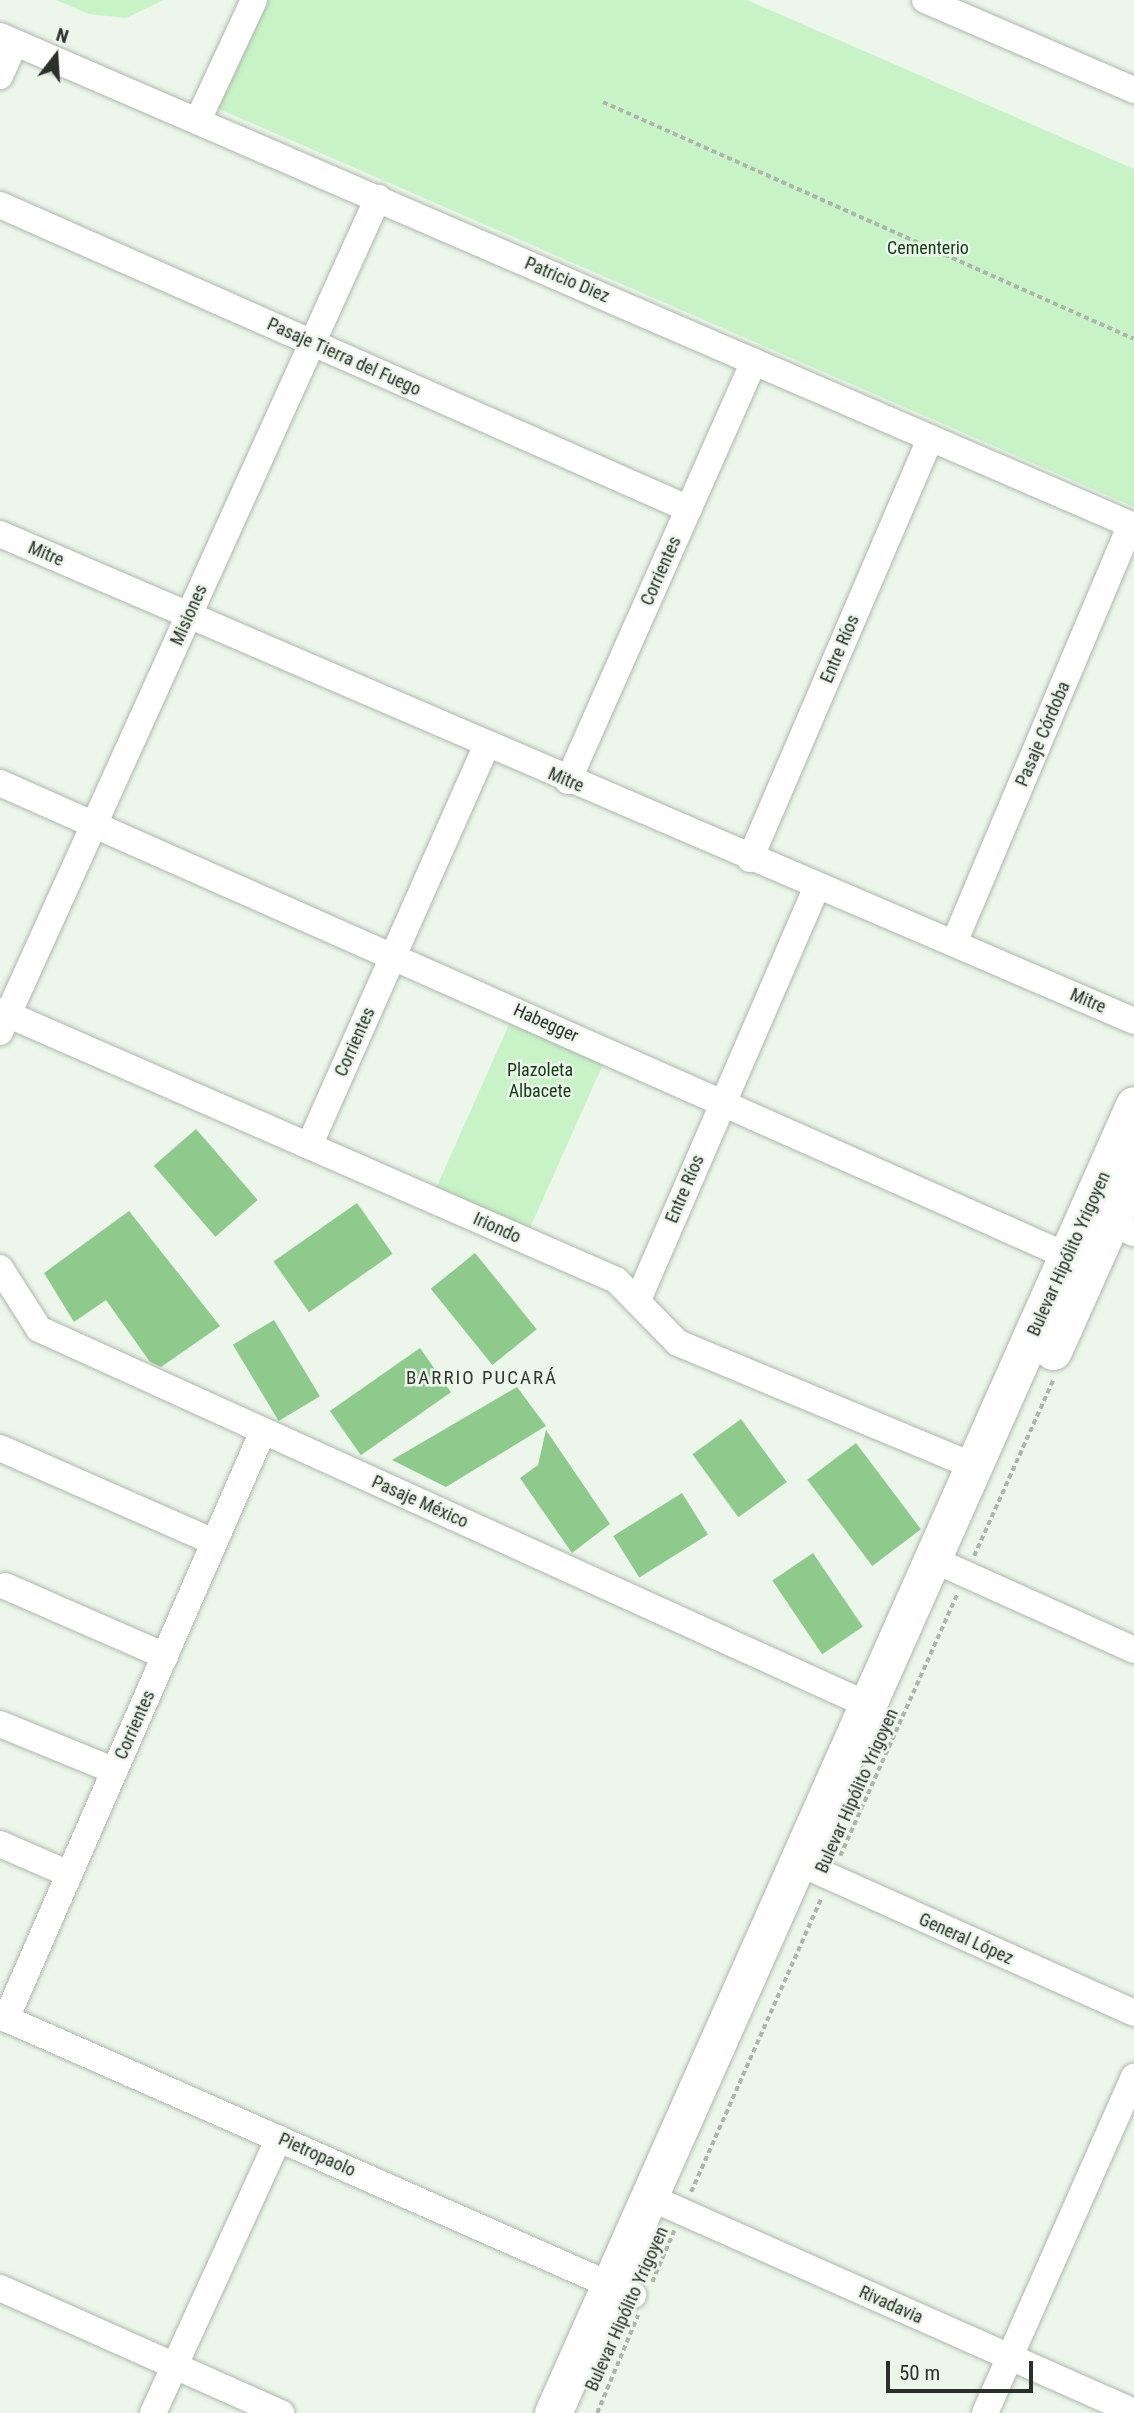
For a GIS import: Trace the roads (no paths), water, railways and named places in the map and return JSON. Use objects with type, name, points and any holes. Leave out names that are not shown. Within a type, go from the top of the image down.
[{"type":"highway","name":"Bulevar Hipólito Yrigoyen","points":[[581,2413],[634,2292],[667,2206],[952,1569],[1079,1261],[1134,1105]]},
{"type":"highway","name":"Bulevar Hipólito Yrigoyen","points":[[817,1872],[868,1705],[952,1569],[976,1467],[1079,1261],[1122,1227],[1134,1170]]},
{"type":"highway","points":[[553,2413],[634,2292]]},
{"type":"street","points":[[199,118],[254,0]]},
{"type":"street","points":[[925,0],[971,9],[1134,90]]},
{"type":"street","points":[[0,76],[7,39]]},
{"type":"street","name":"Patricio Diez","points":[[7,39],[199,118],[1133,526]]},
{"type":"street","name":"Misiones","points":[[3,1019],[378,198]]},
{"type":"street","name":"Pasaje Tierra del Fuego","points":[[0,205],[689,509]]},
{"type":"street","name":"Corrientes","points":[[568,781],[754,361]]},
{"type":"street","name":"Entre Ríos","points":[[750,859],[930,439]]},
{"type":"street","name":"Pasaje Córdoba","points":[[954,943],[1133,526]]},
{"type":"street","name":"Mitre","points":[[0,534],[568,781],[1134,1021]]},
{"type":"street","name":"Corrientes","points":[[309,1146],[487,746]]},
{"type":"street","name":"Habegger","points":[[0,783],[1079,1261]]},
{"type":"street","name":"Entre Ríos","points":[[638,1300],[817,886]]},
{"type":"street","name":"Iriondo","points":[[3,1019],[309,1146],[616,1280],[678,1343],[976,1467]]},
{"type":"street","name":"Pasaje México","points":[[0,1268],[39,1329],[868,1705]]},
{"type":"street","name":"Corrientes","points":[[3,2018],[115,1771],[263,1431]]},
{"type":"street","points":[[0,1448],[214,1542]]},
{"type":"street","points":[[952,1569],[1134,1650]]},
{"type":"street","points":[[5,1587],[165,1656]]},
{"type":"street","points":[[0,1724],[115,1771]]},
{"type":"street","points":[[0,1844],[69,1874]]},
{"type":"street","name":"General López","points":[[817,1872],[1134,2013]]},
{"type":"street","name":"Pietropaolo","points":[[3,2018],[634,2292]]},
{"type":"street","points":[[985,2413],[1134,2077]]},
{"type":"street","points":[[153,2413],[279,2138]]},
{"type":"street","name":"Rivadavia","points":[[667,2206],[1134,2412]]},
{"type":"street","points":[[0,2288],[281,2413]]},
{"type":"district","name":"BARRIO PUCARÁ","points":[[482,1378]]},
{"type":"park label","name":"Cementerio","points":[[928,248]]},
{"type":"park label","name":"Plazoleta Albacete","points":[[540,1081]]}]
